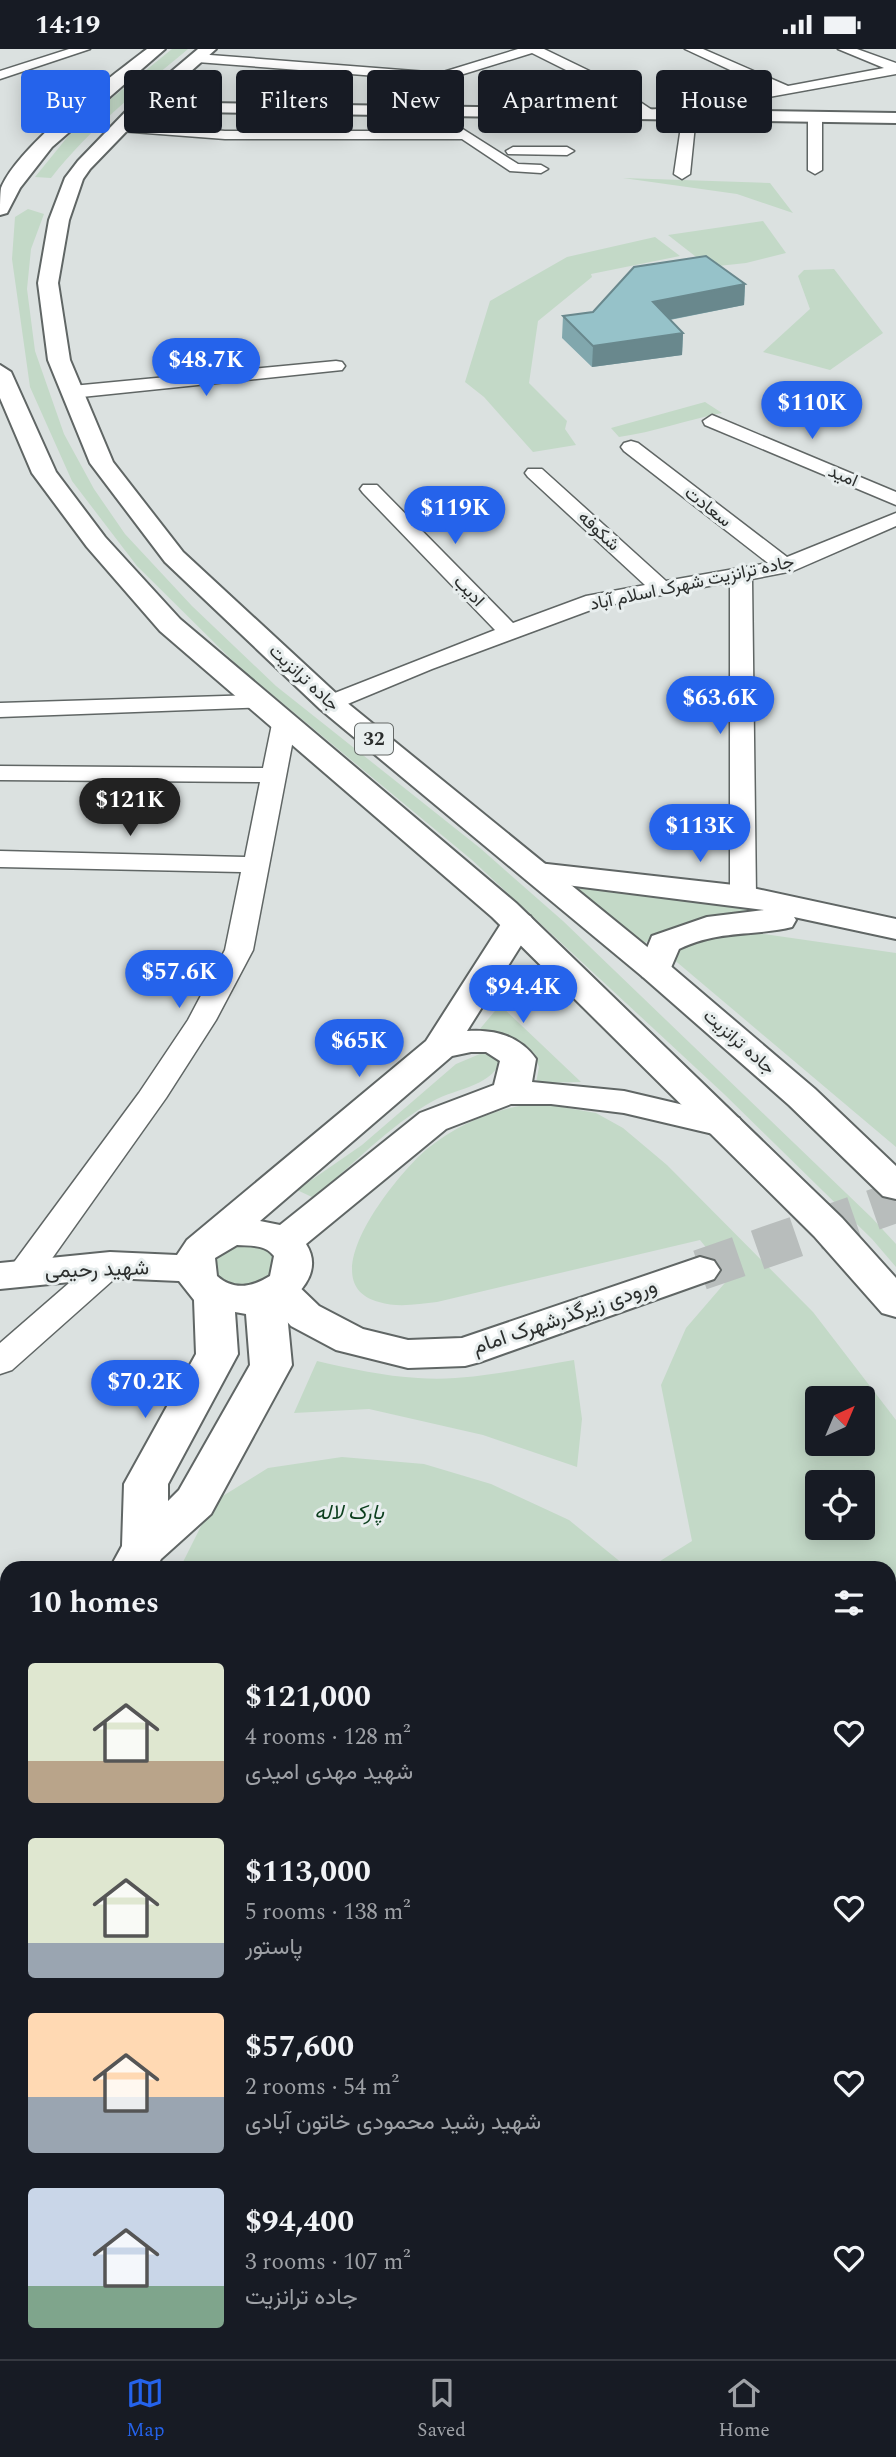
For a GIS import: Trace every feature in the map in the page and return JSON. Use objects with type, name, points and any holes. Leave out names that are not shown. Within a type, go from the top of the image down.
[{"type":"main road","points":[[0,218],[9,208],[16,178],[31,159],[110,85],[157,49]]},
{"type":"main road","name":"جاده ترانزیت","points":[[183,70],[202,54]]},
{"type":"main road","points":[[222,108],[367,110]]},
{"type":"main road","points":[[464,112],[656,115]]},
{"type":"main road","points":[[772,116],[896,118]]},
{"type":"main road","name":"جاده ترانزیت","points":[[124,123],[54,182],[51,213],[48,283],[58,360],[102,463],[174,557],[330,703],[655,970],[802,1097],[896,1187]]},
{"type":"main road","points":[[16,178],[54,182]]},
{"type":"main road","name":"32","points":[[0,372],[44,473],[96,542],[170,625],[518,923],[828,1227],[896,1303]]},
{"type":"main road","points":[[538,873],[743,896],[896,929]]},
{"type":"main road","points":[[655,970],[664,943],[702,926],[738,920],[852,919]]},
{"type":"main road","points":[[205,1269],[439,1048],[518,923]]},
{"type":"main road","points":[[439,1048],[479,1040],[495,1042],[512,1051],[518,1059],[518,1068],[507,1093]]},
{"type":"main road","points":[[284,1242],[433,1121],[507,1093],[551,1093],[624,1102],[726,1126]]},
{"type":"main road","points":[[233,1232],[262,1232],[284,1242],[293,1251],[295,1271],[271,1294],[271,1365],[195,1502],[139,1557],[146,1484],[217,1354],[205,1269],[233,1232]]},
{"type":"main road","name":"شهید رحیمی","points":[[12,1275],[110,1265],[205,1269],[230,1298],[271,1294]]},
{"type":"main road","name":"ورودی زیرگذرشهرک امام","points":[[271,1294],[304,1316],[351,1340],[408,1354],[465,1352],[700,1270]]},
{"type":"street","points":[[0,75],[83,49]]},
{"type":"street","points":[[202,54],[441,77],[533,49],[601,82],[649,115],[896,69]]},
{"type":"street","points":[[691,49],[786,90]]},
{"type":"street","points":[[845,49],[896,69]]},
{"type":"street","points":[[812,85],[832,58]]},
{"type":"street","points":[[815,170],[816,117]]},
{"type":"street","points":[[120,127],[225,135],[466,135]]},
{"type":"street","points":[[463,133],[515,168],[541,169]]},
{"type":"street","points":[[682,174],[687,133]]},
{"type":"street","points":[[489,151],[567,151]]},
{"type":"street","points":[[72,392],[336,366]]},
{"type":"street","name":"امید","points":[[712,421],[896,499]]},
{"type":"street","name":"سعادت","points":[[631,447],[785,566]]},
{"type":"street","name":"شکوفه","points":[[535,473],[663,590]]},
{"type":"street","name":"ادیب","points":[[370,489],[509,632]]},
{"type":"street","name":"جاده ترانزیت شهرک اسلام آباد","points":[[330,703],[594,601],[785,566],[896,519]]},
{"type":"street","points":[[741,576],[743,896]]},
{"type":"street","points":[[0,710],[259,702]]},
{"type":"street","points":[[12,1275],[151,1098],[202,1020],[239,950],[284,724]]},
{"type":"street","points":[[0,773],[275,775]]},
{"type":"street","points":[[0,859],[258,865]]},
{"type":"street","points":[[0,1362],[110,1265]]},
{"type":"green space","points":[[172,49],[188,49],[163,70],[146,70]]},
{"type":"green space","points":[[124,88],[124,103],[110,116],[110,100]]},
{"type":"green space","points":[[71,133],[92,133],[51,178],[35,177]]},
{"type":"green space","points":[[623,178],[770,183],[793,213],[737,194]]},
{"type":"green space","points":[[28,209],[44,214],[31,249],[27,289],[35,351],[64,434],[94,489],[125,534],[192,606],[276,686],[480,848],[563,921],[872,1218],[896,1244],[896,1267],[872,1239],[724,1094],[472,860],[240,668],[137,566],[72,481],[30,387],[12,259],[15,217]]},
{"type":"green space","points":[[763,221],[786,253],[746,263],[709,267],[668,235]]},
{"type":"green space","points":[[655,237],[680,256],[591,274],[592,277],[538,321],[529,383],[567,421],[565,429],[576,445],[533,452],[484,397],[465,382],[490,301],[567,257]]},
{"type":"green space","points":[[834,269],[883,333],[830,370],[763,352],[810,309],[798,276],[804,270]]},
{"type":"green space","points":[[705,402],[722,413],[619,437],[611,428]]},
{"type":"green space","points":[[568,882],[762,905],[765,911],[732,913],[685,923],[642,945]]},
{"type":"green space","points":[[749,932],[896,953],[896,1147],[672,958],[677,950],[694,939]]},
{"type":"green space","points":[[500,1005],[581,1082],[536,1083],[539,1067],[530,1051],[507,1036],[479,1030]]},
{"type":"green space","points":[[487,1051],[502,1055],[499,1065],[484,1080],[433,1101],[417,1111],[386,1134],[314,1198],[297,1190],[362,1145],[456,1064]]},
{"type":"green space","points":[[539,1103],[596,1113],[623,1128],[667,1165],[813,1312],[870,1386],[805,1386],[805,1456],[875,1456],[875,1393],[896,1420],[896,1561],[660,1561],[692,1541],[661,1385],[686,1328],[730,1277],[700,1240],[437,1302],[393,1305],[379,1302],[359,1291],[352,1273],[355,1251],[365,1227],[398,1180],[414,1161],[439,1140],[452,1131],[494,1112]]},
{"type":"green space","points":[[270,1241],[281,1281],[220,1289],[209,1255],[217,1247]]},
{"type":"green space","points":[[574,1360],[582,1419],[577,1467],[483,1435],[369,1409],[294,1413],[317,1361],[380,1374],[438,1379],[497,1373]]},
{"type":"green space","name":"پارک لاله","points":[[342,1457],[424,1464],[491,1484],[569,1520],[619,1561],[184,1561],[213,1502],[268,1468]]},
{"type":"building","points":[[706,256],[745,284],[653,302],[683,333],[593,346],[563,316],[593,312],[634,267]]},
{"type":"tunnel","points":[[700,1270],[896,1202]]}]
